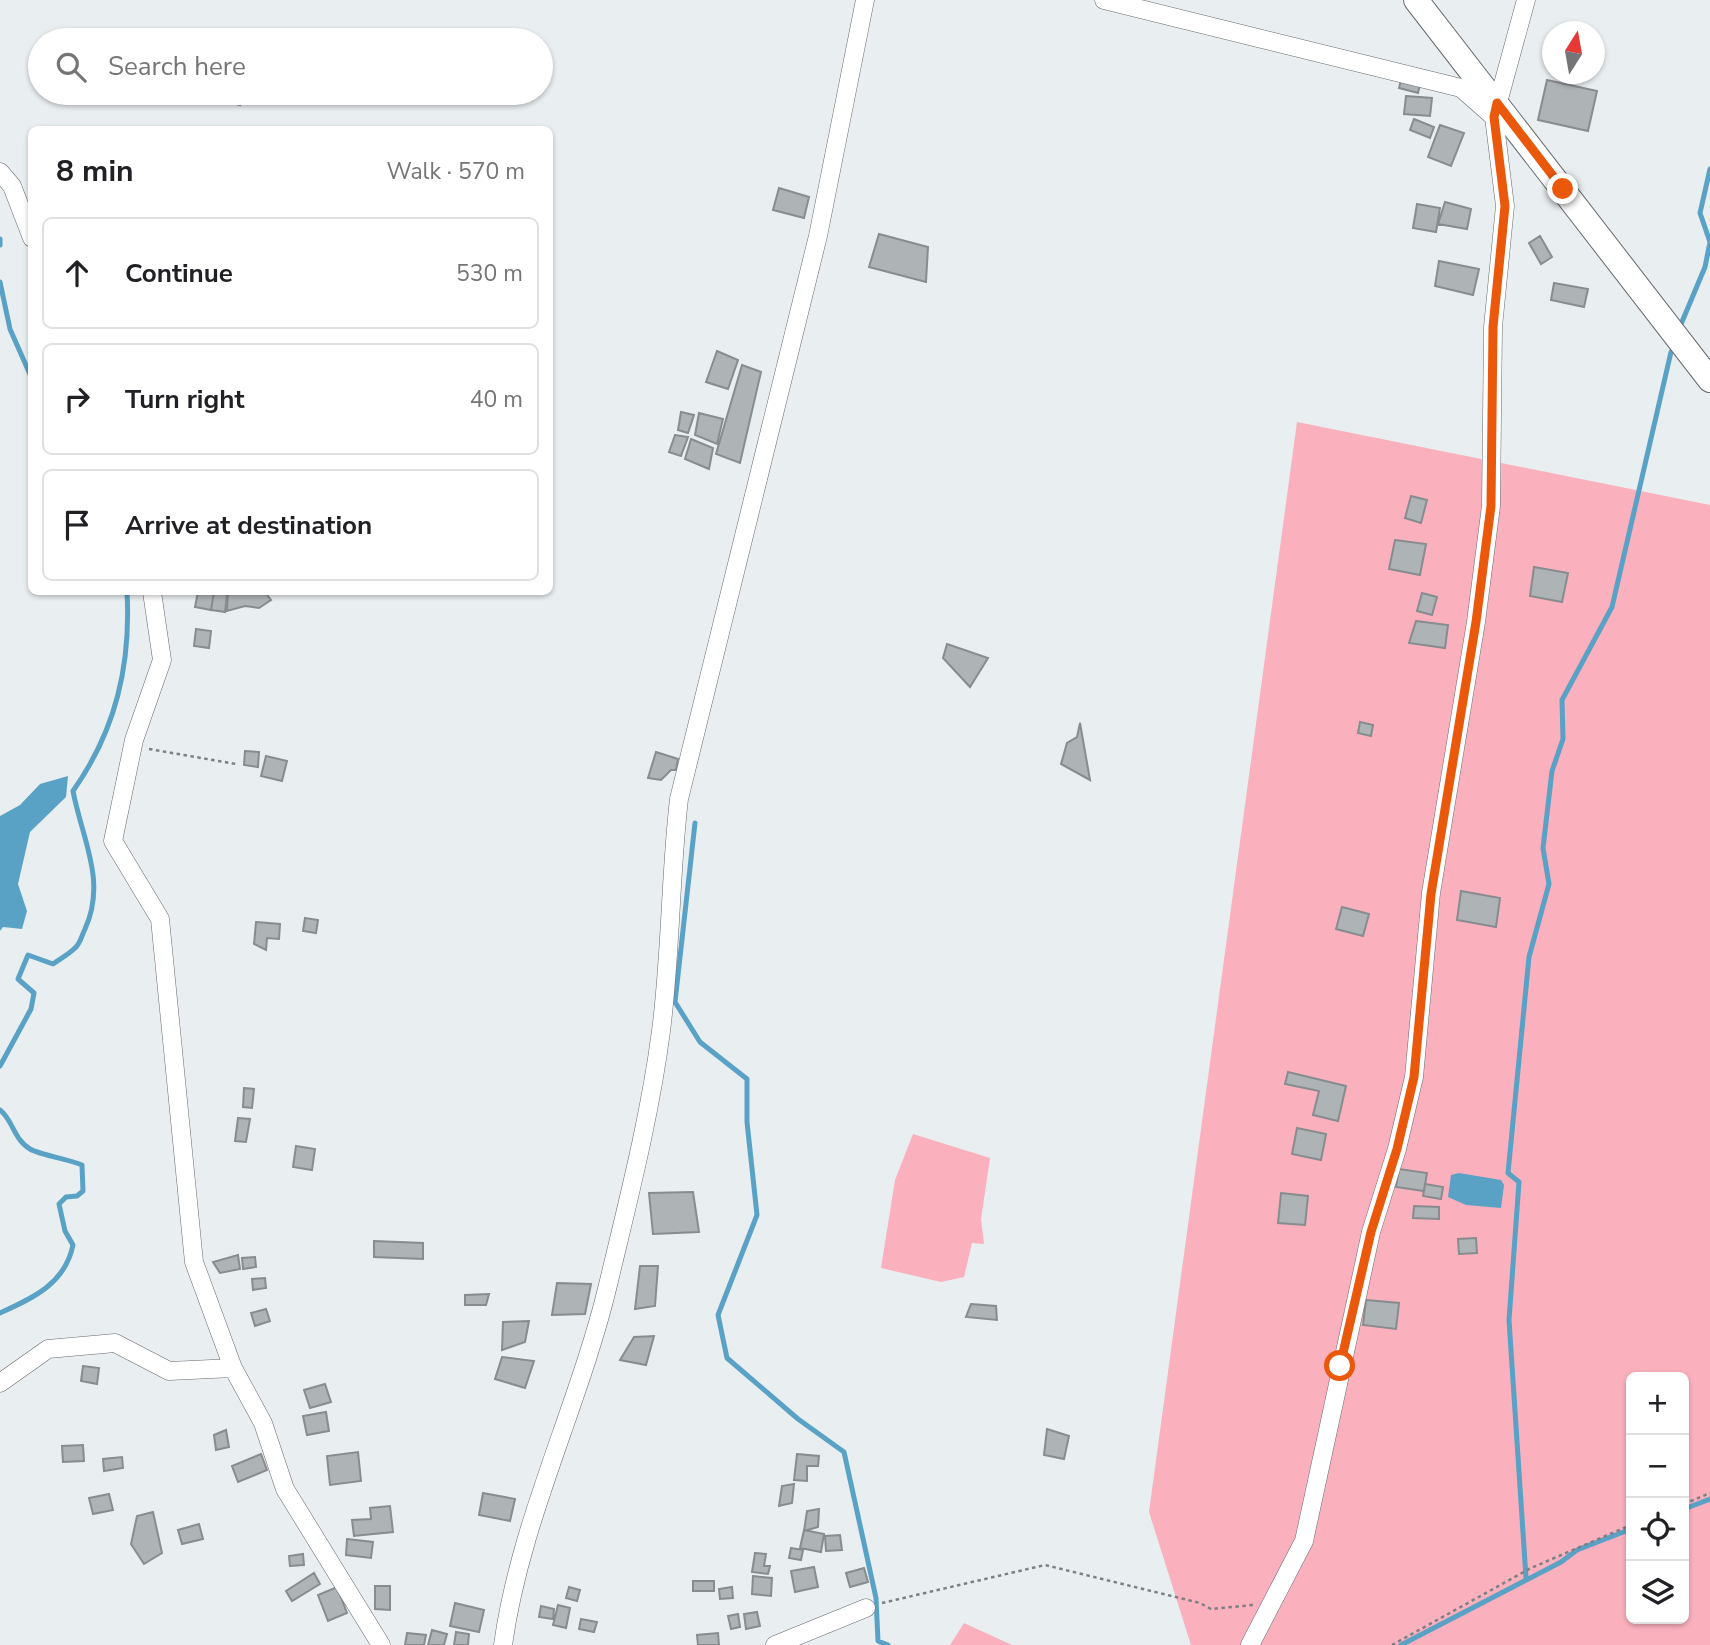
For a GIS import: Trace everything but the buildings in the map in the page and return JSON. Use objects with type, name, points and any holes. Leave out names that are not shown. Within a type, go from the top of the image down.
[{"type":"street","points":[[503,1645],[514,1585],[528,1537],[593,1342],[639,1147],[661,1031],[670,873],[679,799],[818,236],[865,0]]},
{"type":"street","points":[[1104,0],[1461,88],[1495,110]]},
{"type":"street","points":[[1416,0],[1495,110],[1710,380]]},
{"type":"street","points":[[1250,1645],[1304,1541],[1371,1232],[1397,1149],[1414,1077],[1431,894],[1476,622],[1491,506],[1493,327],[1505,206],[1495,110],[1527,0]]},
{"type":"street","points":[[0,172],[12,186],[28,228]]},
{"type":"street","points":[[152,595],[162,660],[132,747],[113,841],[160,919],[194,1262],[233,1368],[263,1423],[285,1489],[380,1645]]},
{"type":"street","points":[[0,1382],[48,1349],[116,1343],[169,1371],[233,1368]]},
{"type":"street","points":[[775,1645],[866,1608]]},
{"type":"path","points":[[132,747],[236,764]]},
{"type":"path","points":[[1689,1502],[1710,1493]]},
{"type":"path","points":[[1392,1645],[1531,1568],[1626,1527]]},
{"type":"path","points":[[891,1599],[1045,1565],[1200,1603],[1210,1609],[1274,1603]]},
{"type":"shaded area","points":[[1297,422],[1710,505],[1710,1645],[1191,1645],[1149,1512]]},
{"type":"shaded area","points":[[913,1134],[990,1158],[981,1219],[984,1244],[972,1243],[964,1277],[941,1282],[881,1268],[895,1180]]},
{"type":"shaded area","points":[[964,1623],[1012,1645],[950,1645]]},
{"type":"water","points":[[68,776],[66,797],[30,832],[18,884],[27,911],[22,929],[3,927],[0,931],[0,816],[20,805],[40,784]]},
{"type":"water","points":[[1459,1173],[1501,1180],[1504,1185],[1501,1208],[1466,1205],[1448,1197],[1451,1175]]},
{"type":"waterway","points":[[1679,329],[1705,267],[1710,242],[1700,213],[1710,169]]},
{"type":"waterway","points":[[0,239],[0,245]]},
{"type":"waterway","points":[[0,282],[10,329],[28,370]]},
{"type":"waterway","points":[[1526,1578],[1509,1320],[1519,1182],[1508,1173],[1529,957],[1549,884],[1543,848],[1552,771],[1563,739],[1562,700],[1612,607],[1671,352]]},
{"type":"waterway","points":[[0,1066],[31,1009],[34,993],[18,979],[28,955],[53,964],[78,944],[91,911],[94,894],[91,860],[73,791],[100,744],[118,696],[126,645],[127,595]]},
{"type":"waterway","points":[[695,823],[675,1002],[700,1042],[747,1079],[747,1122],[757,1215],[718,1315],[727,1358],[798,1419],[844,1452],[876,1598],[878,1641],[888,1645]]},
{"type":"waterway","points":[[0,1110],[20,1141],[30,1149],[82,1165],[83,1191],[77,1196],[66,1197],[59,1204],[65,1231],[73,1245],[63,1270],[46,1288],[0,1313]]},
{"type":"waterway","points":[[1689,1507],[1710,1499]]},
{"type":"waterway","points":[[1401,1645],[1561,1562],[1577,1550],[1626,1531]]},
{"type":"route","points":[[1340,1366],[1371,1232],[1397,1149],[1414,1077],[1431,894],[1476,622],[1491,506],[1493,327],[1505,206],[1494,117],[1497,103],[1563,189]]}]
